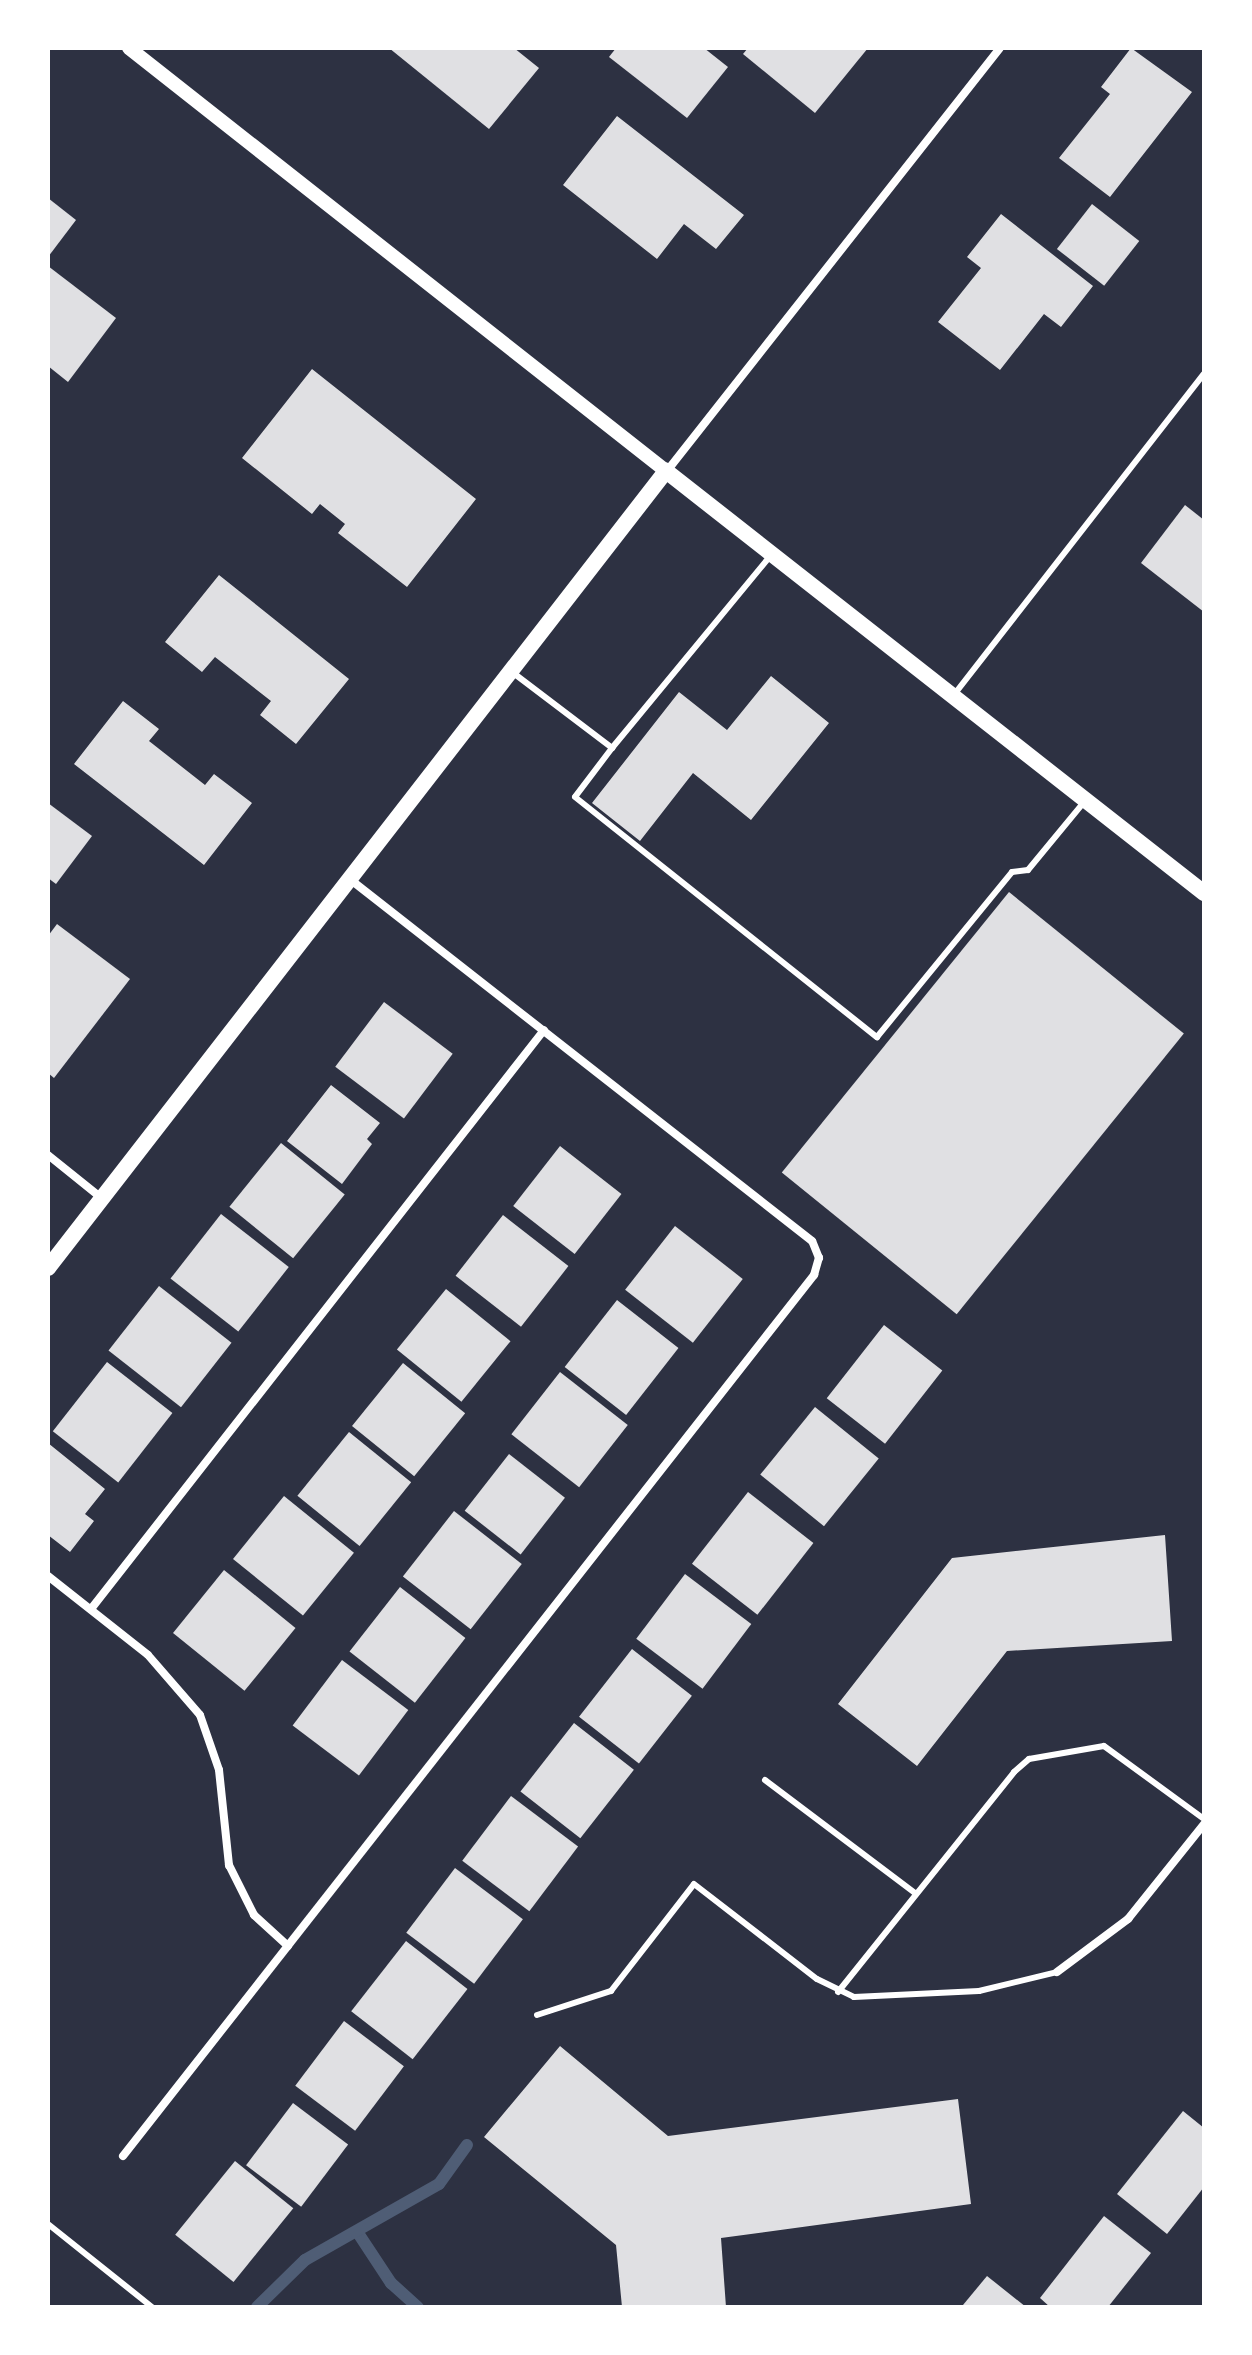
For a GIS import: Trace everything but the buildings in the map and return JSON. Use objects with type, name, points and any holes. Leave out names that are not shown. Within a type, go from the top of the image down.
[{"type":"main road","points":[[48,1268],[105,1200],[666,471],[1204,893]]},
{"type":"street","points":[[129,48],[666,471],[1000,48]]},
{"type":"street","points":[[123,2156],[814,1275],[819,1258],[812,1241],[351,880]]},
{"type":"street","points":[[91,1609],[544,1030]]},
{"type":"street","points":[[48,1155],[105,1200]]},
{"type":"street","points":[[48,1576],[148,1655],[200,1715],[219,1770],[229,1865],[254,1915],[288,1946]]},
{"type":"street","points":[[1057,1972],[1128,1919],[1204,1822]]},
{"type":"lane","points":[[952,697],[1204,374]]},
{"type":"lane","points":[[773,553],[575,797],[877,1037],[1012,872],[1028,870],[1086,799]]},
{"type":"lane","points":[[512,672],[612,748]]},
{"type":"lane","points":[[838,1992],[1014,1772],[1044,1753],[1104,1746],[1204,1822]]},
{"type":"lane","points":[[765,1780],[915,1893]]},
{"type":"lane","points":[[537,2015],[611,1991],[694,1884],[838,1992],[868,1998],[979,1991],[1057,1972]]},
{"type":"lane","points":[[48,2224],[152,2307]]},
{"type":"waterway","points":[[257,2307],[305,2260],[439,2184],[467,2145]]},
{"type":"waterway","points":[[358,2233],[391,2283],[418,2307]]}]
